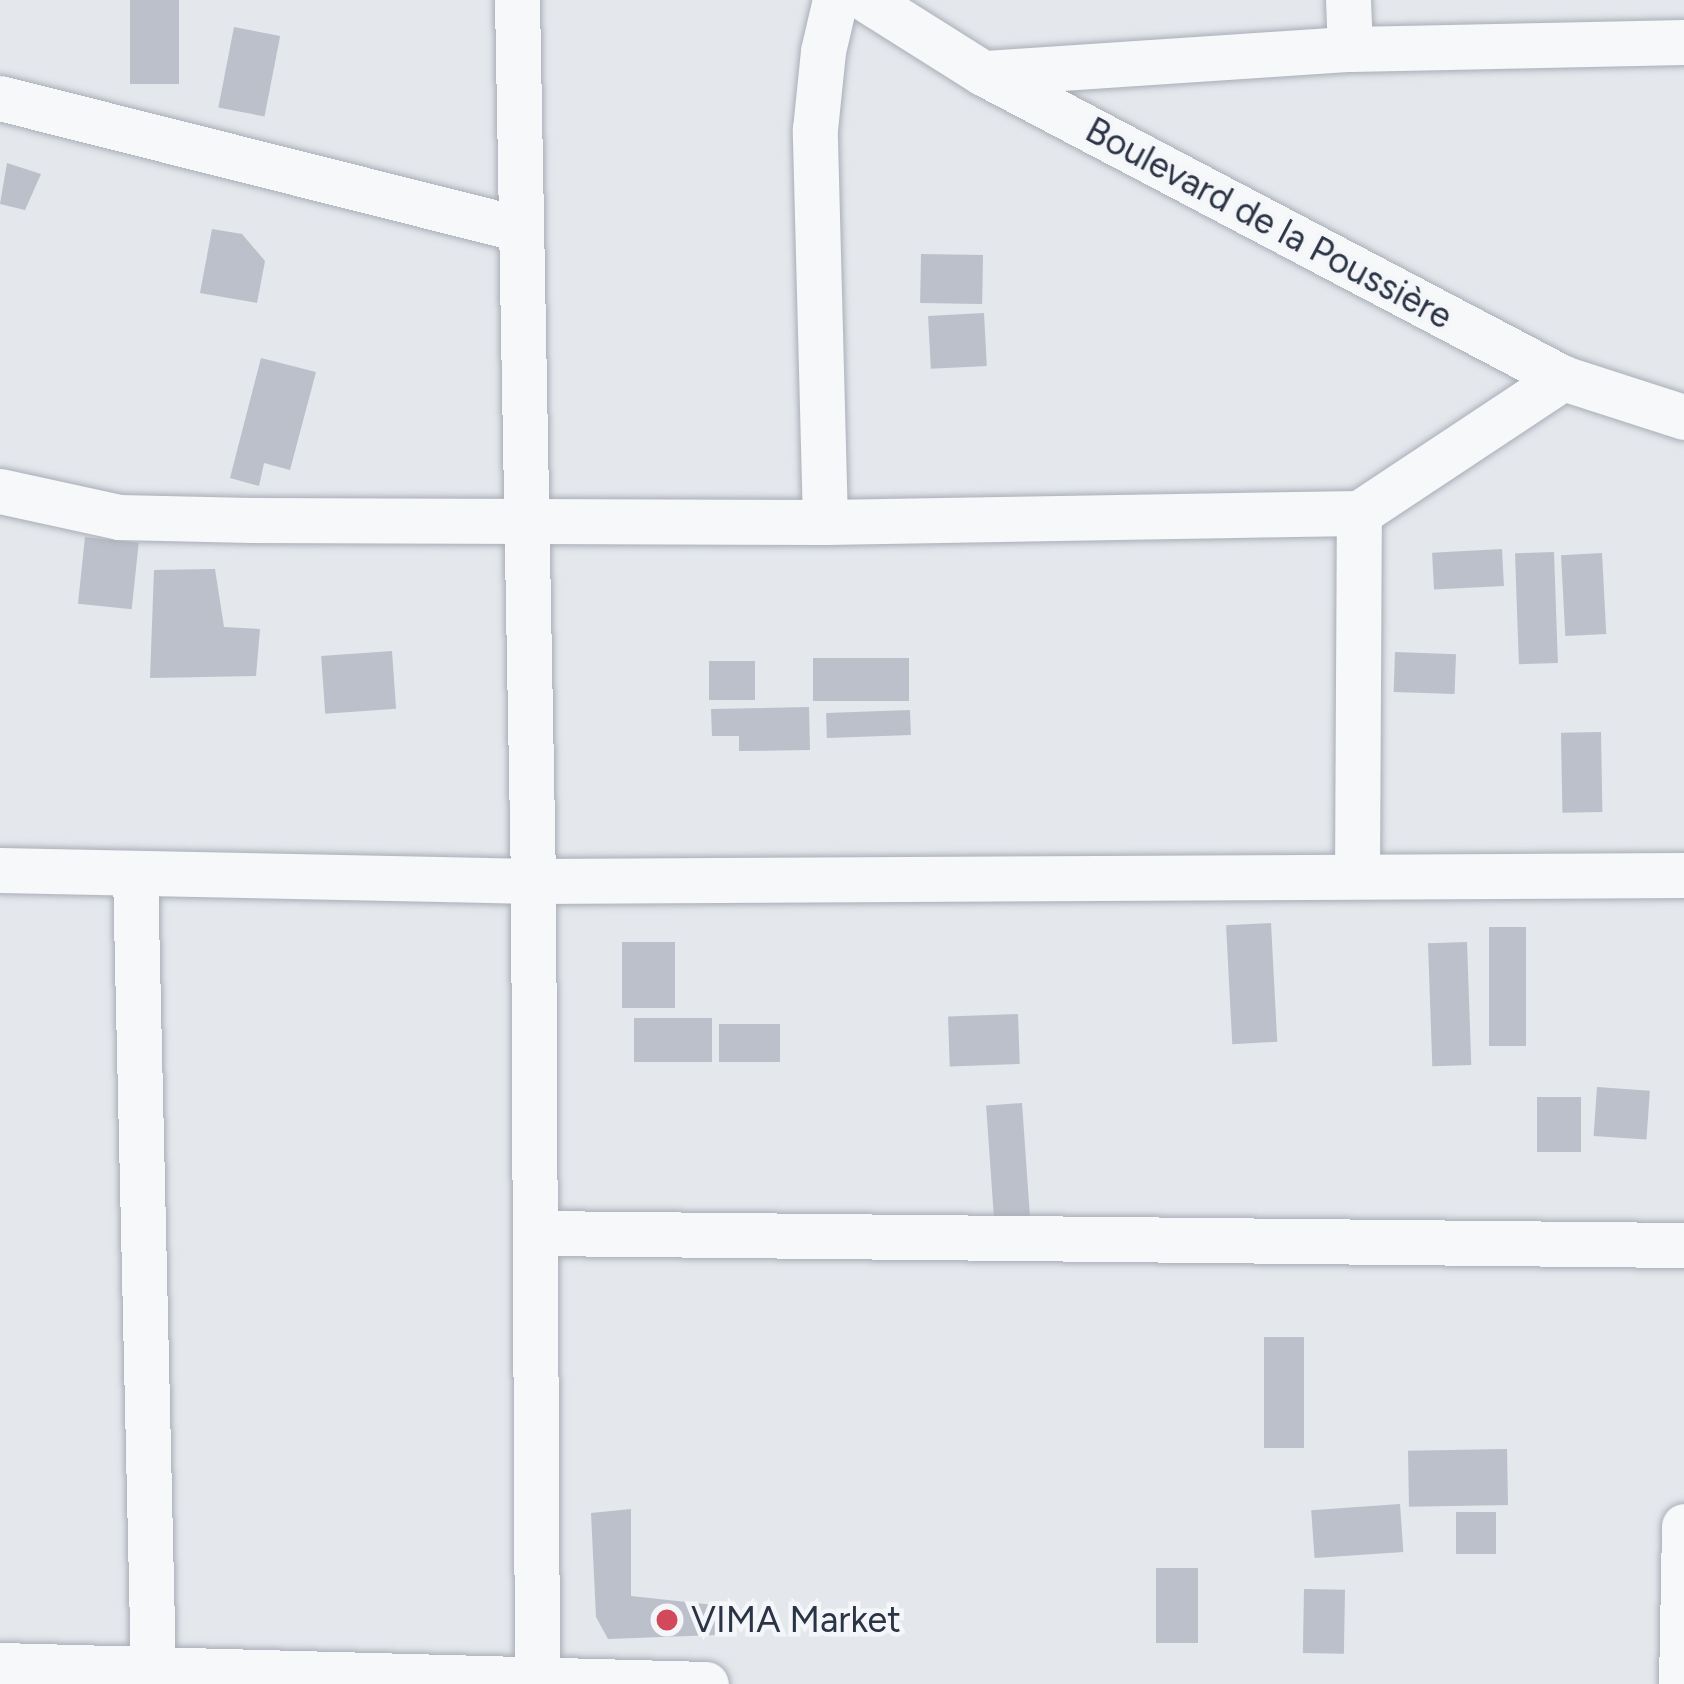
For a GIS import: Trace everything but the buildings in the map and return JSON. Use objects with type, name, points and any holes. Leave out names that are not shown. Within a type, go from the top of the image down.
[{"type":"street","points":[[517,0],[533,881],[537,1682]]},
{"type":"street","points":[[825,522],[814,129],[823,51],[836,0]]},
{"type":"street","name":"Boulevard de la Poussière","points":[[867,0],[983,73],[1563,378],[1684,416]]},
{"type":"street","points":[[1348,0],[1350,49]]},
{"type":"street","points":[[983,73],[1350,49],[1684,42]]},
{"type":"street","points":[[0,98],[520,229]]},
{"type":"street","points":[[0,491],[119,517],[825,522],[1359,513],[1563,378]]},
{"type":"street","points":[[1358,875],[1359,513]]},
{"type":"street","points":[[0,870],[533,881],[1684,875]]},
{"type":"street","points":[[135,873],[153,1672]]},
{"type":"street","points":[[537,1233],[1684,1245]]},
{"type":"street","points":[[1681,1684],[1684,1526]]},
{"type":"street","points":[[0,1665],[706,1684]]},
{"type":"place","name":"VIMA Market","points":[[667,1620]]}]
